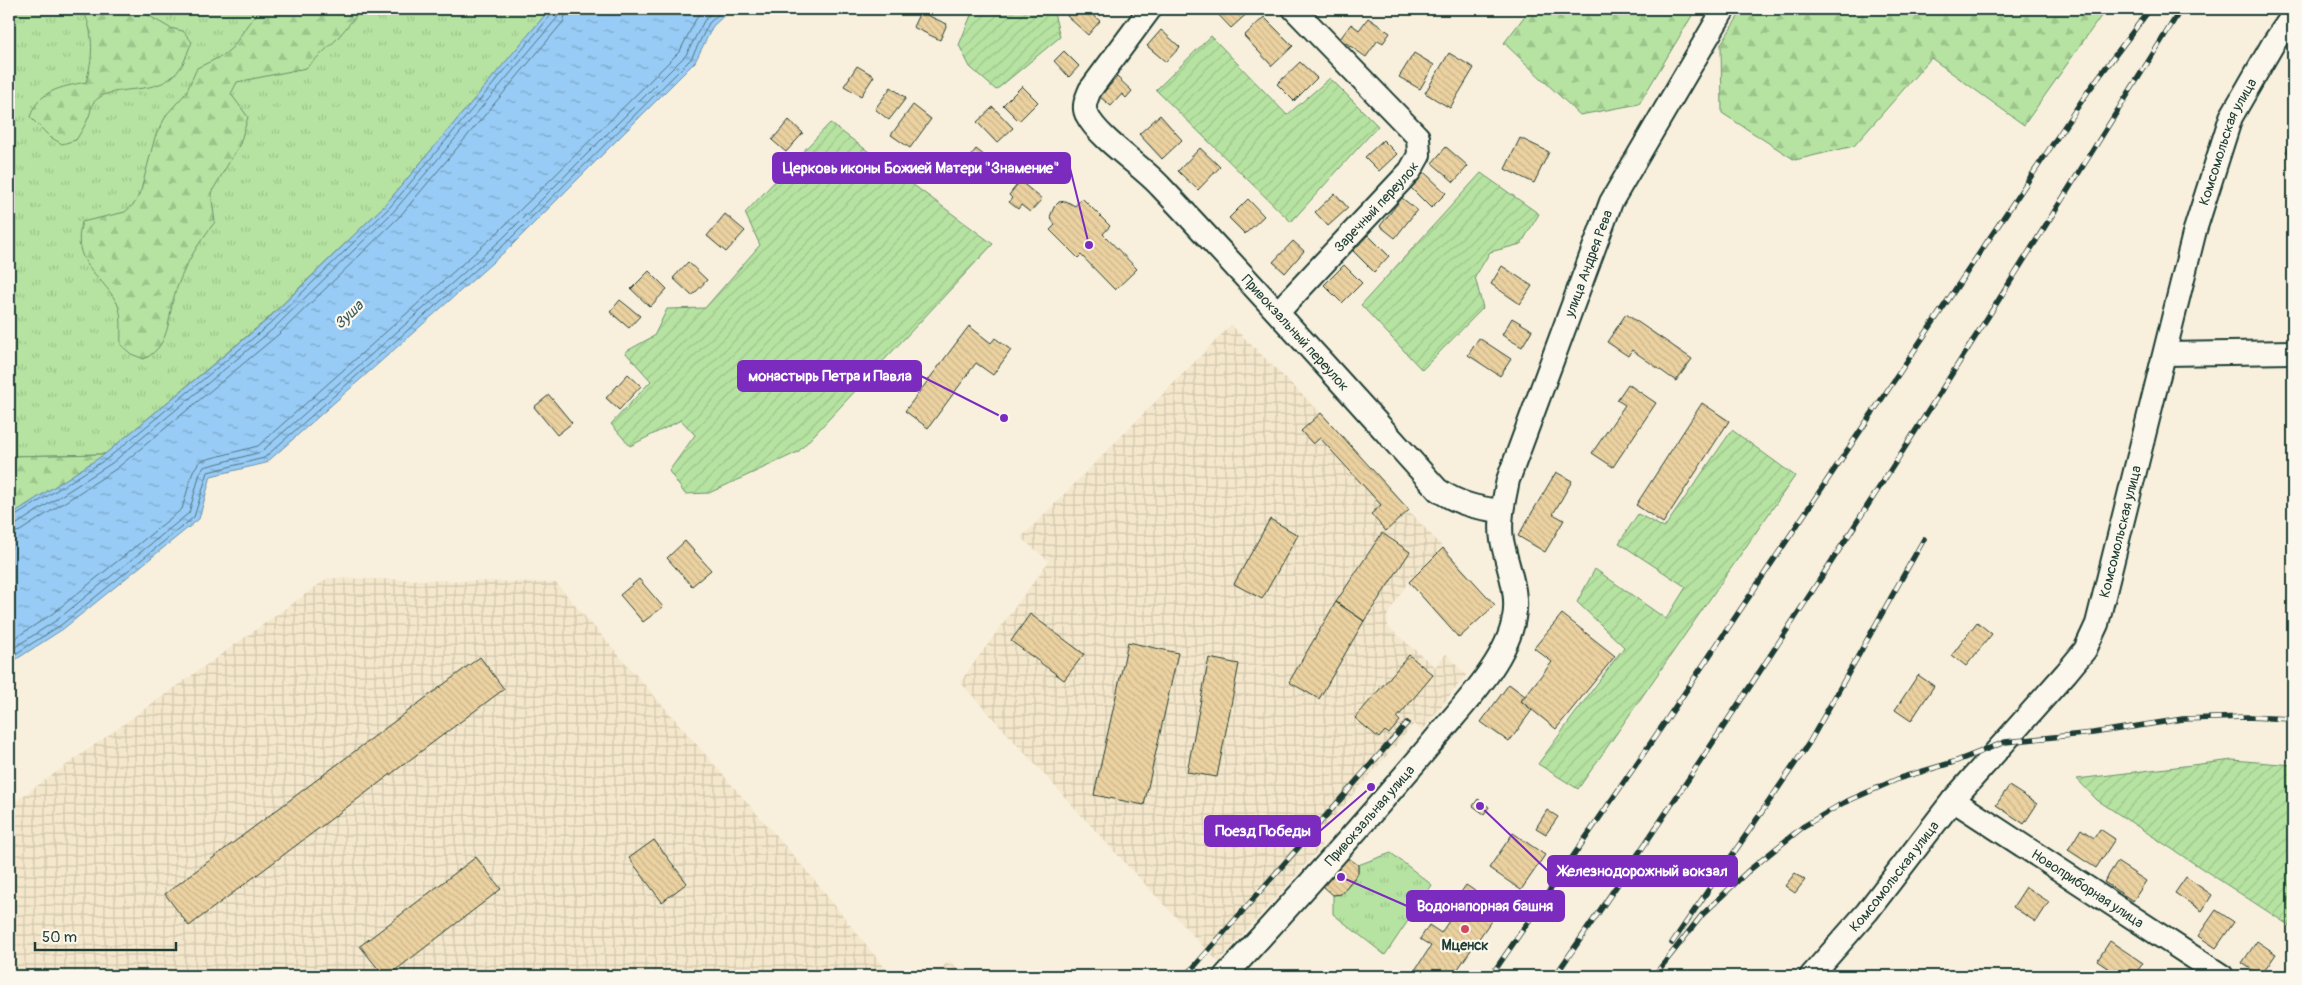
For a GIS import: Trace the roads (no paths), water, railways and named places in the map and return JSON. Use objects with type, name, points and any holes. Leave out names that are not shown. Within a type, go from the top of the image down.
[{"type":"street","name":"Привокзальный переулок","points":[[1150,9],[1090,90],[1085,103],[1086,115],[1101,132],[1151,176],[1278,312],[1438,490],[1453,500],[1471,507],[1501,511]]},
{"type":"street","name":"Заречный переулок","points":[[1278,312],[1410,171],[1418,155],[1418,137],[1294,9]]},
{"type":"street","name":"улица Андрея Рева","points":[[1505,647],[1514,618],[1514,584],[1502,539],[1501,511],[1508,480],[1611,202],[1724,9]]},
{"type":"street","name":"Комсомольская улица","points":[[1811,976],[1867,912],[1953,800],[2066,674],[2085,650],[2097,624],[2166,354],[2195,230],[2231,118],[2273,44],[2293,15]]},
{"type":"street","points":[[2166,354],[2293,352]]},
{"type":"street","name":"Привокзальная улица","points":[[1225,976],[1383,802],[1475,690],[1505,647]]},
{"type":"street","name":"Новоприборная улица","points":[[1953,800],[2222,976]]},
{"type":"water","name":"Зуша","points":[[550,9],[731,9],[713,26],[695,62],[510,247],[266,463],[211,476],[199,519],[63,629],[9,664],[9,516],[105,454],[266,321],[386,204]]},
{"type":"railway","points":[[1491,976],[1663,725],[2089,90],[2150,9]]},
{"type":"railway","points":[[1555,976],[1716,737],[1874,496],[2181,9]]},
{"type":"railway","points":[[1672,943],[1809,743],[1924,539]]},
{"type":"railway","points":[[1654,976],[1702,915],[1747,872],[1804,826],[1843,803],[1900,778],[1954,762],[2005,742],[2093,733],[2183,719],[2246,717],[2293,719]]},
{"type":"railway","points":[[1186,976],[1407,723]]},
{"type":"place","name":"Церковь иконы Божией Матери \"Знамение\"","points":[[1089,245]]},
{"type":"place","name":"монастырь Петра и Павла","points":[[1004,418]]},
{"type":"place","name":"Поезд Победы","points":[[1371,787]]},
{"type":"place","name":"Железнодорожный вокзал","points":[[1480,806]]},
{"type":"place","name":"Водонапорная башня","points":[[1341,877]]},
{"type":"place","name":"Мценск","points":[[1465,929]]}]
